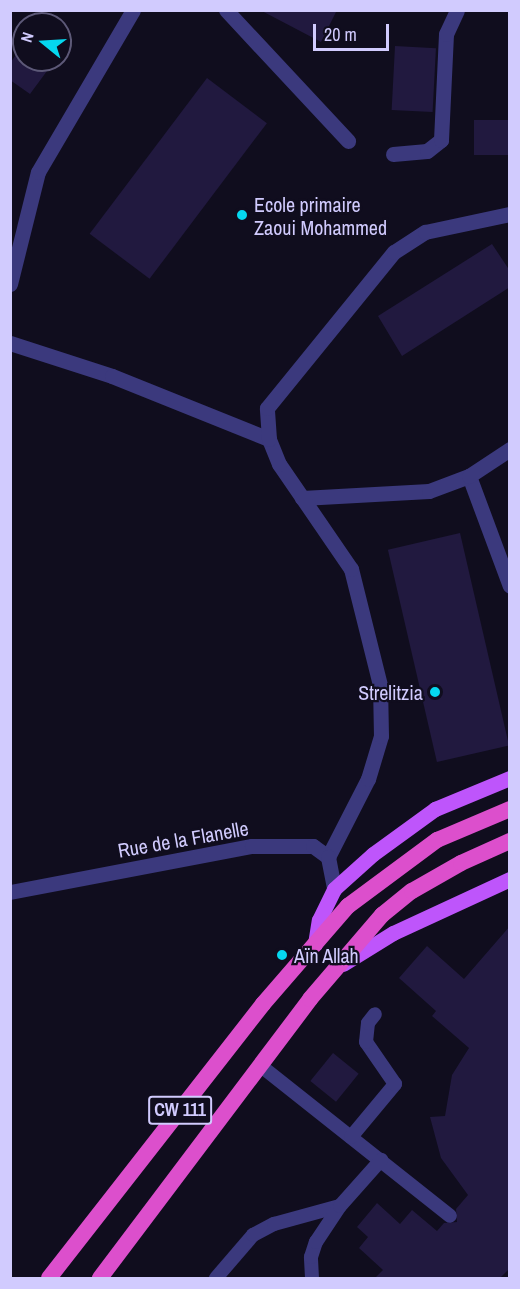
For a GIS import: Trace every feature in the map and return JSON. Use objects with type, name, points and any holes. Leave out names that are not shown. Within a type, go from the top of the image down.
[{"type":"highway","points":[[315,944],[348,906],[399,864],[472,822],[510,809]]},
{"type":"highway","name":"CW 111","points":[[100,1278],[261,1066],[338,967],[382,915],[412,891],[460,863],[510,841]]},
{"type":"highway","name":"CW 111","points":[[49,1278],[263,1004],[315,944]]},
{"type":"main road","points":[[315,944],[319,920],[334,889],[372,854],[435,809],[510,778]]},
{"type":"main road","points":[[338,967],[393,933],[510,879]]},
{"type":"street","points":[[10,284],[38,172],[133,10]]},
{"type":"street","points":[[226,10],[348,141]]},
{"type":"street","points":[[393,154],[427,151],[441,140],[446,34],[457,10]]},
{"type":"street","points":[[334,889],[328,857],[368,779],[381,736],[380,685],[351,569],[279,464],[269,439],[267,408],[394,252],[425,232],[510,214]]},
{"type":"street","points":[[10,343],[112,376],[269,439]]},
{"type":"street","points":[[302,498],[429,491],[469,476],[510,449]]},
{"type":"street","points":[[469,476],[510,586]]},
{"type":"street","name":"Rue de la Flanelle","points":[[10,892],[252,846],[313,846],[328,857]]},
{"type":"lane","points":[[351,1137],[395,1084],[366,1042],[368,1023],[375,1014]]},
{"type":"lane","points":[[261,1066],[450,1216]]},
{"type":"lane","points":[[312,1278],[311,1257],[316,1242],[340,1206],[381,1161]]},
{"type":"lane","points":[[216,1278],[253,1235],[282,1221],[340,1206]]},
{"type":"building","points":[[260,10],[337,10],[321,42]]},
{"type":"building","points":[[395,46],[436,48],[433,112],[392,110]]},
{"type":"building","points":[[12,60],[12,72],[46,72],[30,94],[10,80]]},
{"type":"building","points":[[207,78],[267,123],[150,279],[90,234]]},
{"type":"building","points":[[474,120],[510,120],[510,155],[474,155]]},
{"type":"building","points":[[492,244],[510,271],[510,287],[402,356],[378,316]]},
{"type":"building","points":[[460,533],[509,745],[437,762],[388,550]]},
{"type":"building","points":[[510,926],[510,1268],[500,1278],[375,1278],[383,1270],[359,1248],[368,1237],[357,1227],[377,1203],[400,1224],[412,1210],[437,1231],[444,1223],[457,1222],[456,1209],[468,1195],[441,1158],[430,1117],[445,1116],[452,1075],[469,1048],[432,1016],[436,1011],[399,978],[427,946],[464,979]]},
{"type":"building","points":[[333,1053],[359,1074],[336,1102],[310,1081]]},
{"type":"place","name":"Ecole primaire Zaoui Mohammed","points":[[242,215]]},
{"type":"place","name":"Strelitzia","points":[[435,692]]},
{"type":"place","name":"Aïn Allah","points":[[282,955]]}]
